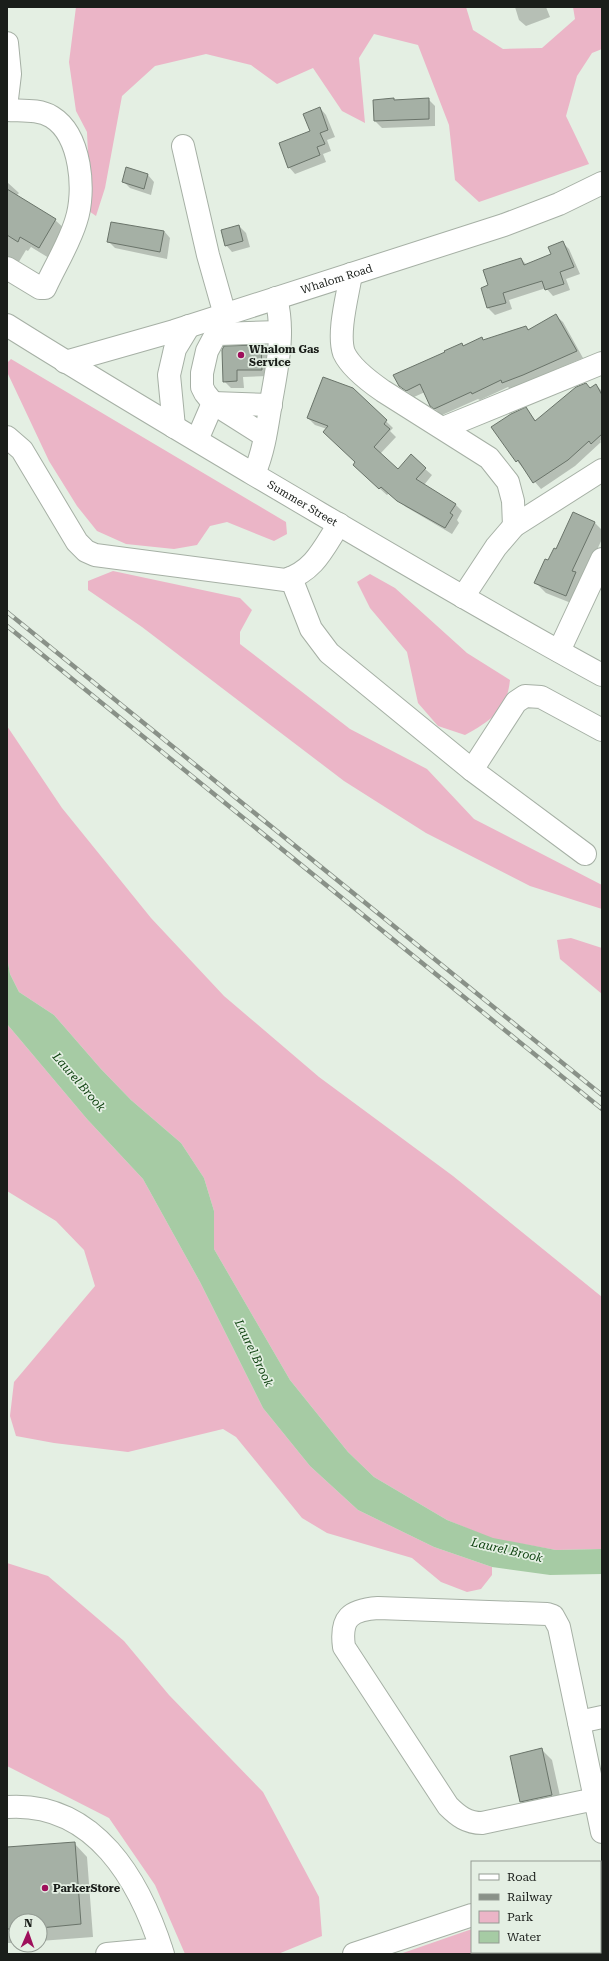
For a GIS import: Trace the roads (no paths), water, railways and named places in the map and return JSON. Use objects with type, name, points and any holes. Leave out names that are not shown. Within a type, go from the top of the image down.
[{"type":"main road","points":[[7,43],[10,74],[7,99],[51,116],[59,122],[73,141],[79,167],[81,185],[80,205],[76,223],[44,288],[40,288],[10,276]]},
{"type":"main road","points":[[183,146],[208,255],[209,324],[202,379],[205,393],[213,403],[265,436]]},
{"type":"main road","name":"Whalom Road","points":[[65,362],[209,324],[276,298],[532,215],[602,183]]},
{"type":"main road","points":[[351,274],[342,332],[343,346],[348,360],[367,379],[383,392],[489,458],[503,474],[511,492],[514,511],[514,526]]},
{"type":"main road","points":[[254,474],[260,460],[279,362],[280,316],[276,298]]},
{"type":"main road","points":[[174,427],[169,375],[175,349],[209,324],[280,332]]},
{"type":"main road","name":"Summer Street","points":[[7,325],[65,362],[174,427],[463,597],[602,675]]},
{"type":"main road","points":[[443,428],[602,363]]},
{"type":"main road","points":[[213,403],[271,405]]},
{"type":"main road","points":[[197,440],[213,403]]},
{"type":"main road","points":[[7,437],[22,450],[76,542],[86,551],[95,555],[285,580],[304,572],[315,561],[339,524]]},
{"type":"main road","points":[[463,597],[496,547],[514,526],[602,470]]},
{"type":"main road","points":[[559,652],[602,559]]},
{"type":"main road","points":[[291,578],[311,629],[329,653],[472,770],[584,854]]},
{"type":"main road","points":[[472,770],[516,702],[525,696],[540,697],[602,730]]},
{"type":"main road","points":[[595,1799],[482,1823],[472,1823],[460,1817],[448,1806],[344,1647],[343,1626],[349,1616],[356,1611],[378,1608],[547,1614],[553,1616],[559,1626],[602,1832]]},
{"type":"main road","points":[[579,1722],[602,1716]]},
{"type":"main road","points":[[7,1807],[35,1808],[57,1812],[79,1825],[103,1843],[124,1868],[144,1904],[162,1952],[107,1954]]},
{"type":"main road","points":[[354,1954],[471,1915]]},
{"type":"water","name":"Laurel Brook","points":[[7,957],[10,974],[19,992],[54,1015],[101,1069],[131,1100],[181,1143],[204,1178],[214,1211],[214,1249],[290,1380],[348,1452],[374,1477],[447,1520],[493,1538],[556,1550],[602,1549],[602,1574],[550,1575],[492,1567],[434,1547],[358,1510],[310,1466],[263,1408],[200,1282],[143,1179],[87,1119],[7,1024]]},
{"type":"railway","points":[[7,612],[602,1095]]},
{"type":"railway","points":[[7,626],[602,1109]]},
{"type":"place","name":"Whalom Gas Service","points":[[241,355]]},
{"type":"place","name":"ParkerStore","points":[[45,1888]]}]
